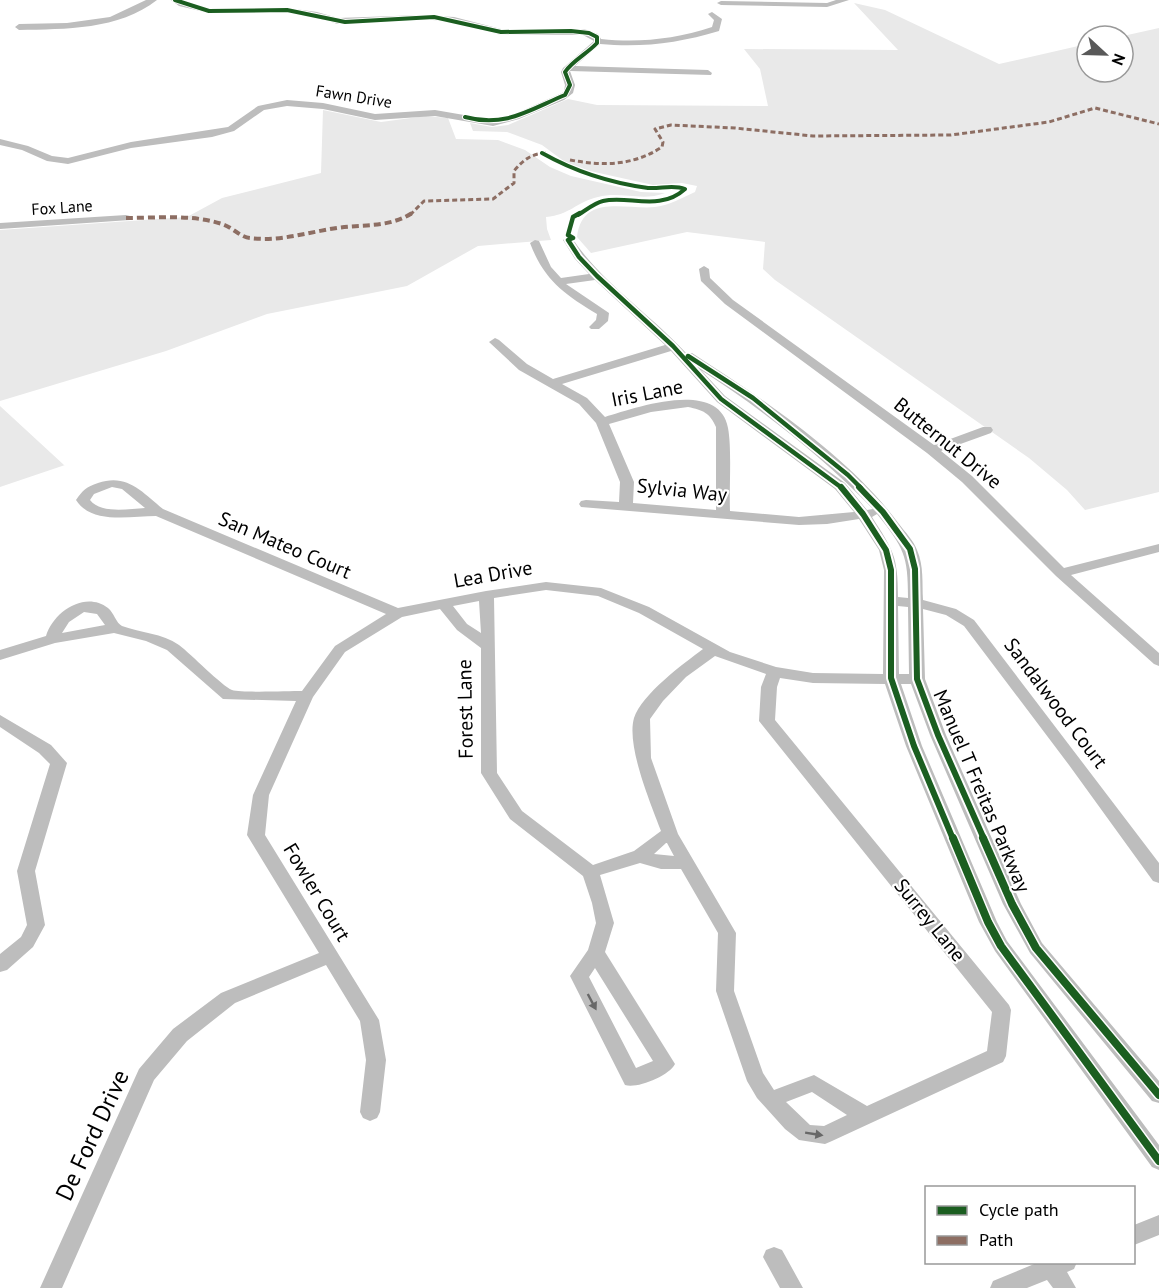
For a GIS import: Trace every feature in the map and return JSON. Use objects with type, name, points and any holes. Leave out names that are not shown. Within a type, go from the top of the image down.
[{"type":"street","points":[[19,27],[67,26],[112,19],[153,0]]},
{"type":"street","points":[[175,0],[209,11],[287,10],[345,22],[416,17],[446,18],[501,32],[584,32],[595,36],[598,41]]},
{"type":"street","points":[[721,3],[827,5],[845,0]]},
{"type":"street","points":[[598,41],[652,45],[669,42],[716,29],[718,19],[712,14]]},
{"type":"street","points":[[567,68],[588,53],[598,41]]},
{"type":"street","points":[[567,68],[708,73]]},
{"type":"street","name":"Fawn Drive","points":[[0,142],[25,148],[50,159],[69,160],[124,146],[212,134],[231,129],[261,108],[287,103],[323,105],[375,117],[397,117],[435,112],[493,123],[516,117],[565,95],[570,85],[565,72],[567,68]]},
{"type":"street","name":"Fox Lane","points":[[0,226],[126,218]]},
{"type":"street","name":"Manuel T Freitas Parkway","points":[[568,240],[579,257],[597,276],[673,346],[721,399],[826,474],[840,486],[863,514],[890,559],[891,678],[914,746],[988,922],[1001,946],[1159,1161]]},
{"type":"street","points":[[535,243],[547,272],[564,290],[603,314],[602,321],[595,327]]},
{"type":"street","name":"Butternut Drive","points":[[704,269],[705,279],[729,302],[932,450],[967,479],[1061,573],[1159,661]]},
{"type":"street","points":[[557,282],[597,276]]},
{"type":"street","name":"Sylvia Way","points":[[495,342],[523,367],[583,401],[602,422],[627,482],[626,507],[812,521],[883,512]]},
{"type":"street","name":"Manuel T Freitas Parkway","points":[[673,346],[753,398],[848,475],[883,512],[910,549],[914,558],[917,679],[938,735],[1023,926],[1036,948],[1074,996],[1159,1095]]},
{"type":"street","name":"Iris Lane","points":[[554,383],[673,346]]},
{"type":"street","name":"Iris Lane","points":[[602,422],[664,406],[686,403],[711,408],[721,418],[723,514]]},
{"type":"street","points":[[932,450],[987,430]]},
{"type":"street","name":"San Mateo Court","points":[[158,512],[101,512],[87,509],[83,500],[84,496],[95,487],[119,484],[131,489],[142,501],[158,512],[397,613]]},
{"type":"street","points":[[586,504],[626,507]]},
{"type":"street","points":[[1061,573],[1159,548]]},
{"type":"street","name":"Lea Drive","points":[[306,696],[340,649],[397,613],[486,595],[546,586],[601,592],[644,610],[714,649],[774,672],[813,678],[917,679]]},
{"type":"street","name":"Forest Lane","points":[[486,595],[489,773],[516,815],[590,872]]},
{"type":"street","name":"Sandalwood Court","points":[[891,601],[951,610],[969,623],[1159,876]]},
{"type":"street","name":"Forest Lane","points":[[444,604],[462,627],[487,645]]},
{"type":"street","points":[[53,639],[55,628],[70,611],[86,607],[100,609],[114,628]]},
{"type":"street","points":[[462,627],[478,627],[487,624]]},
{"type":"street","points":[[0,655],[53,639],[114,628],[151,638],[172,647],[228,695],[306,696]]},
{"type":"street","name":"Surrey Lane","points":[[714,649],[681,673],[657,697],[642,719],[643,758],[670,834],[727,933],[725,991],[754,1075],[764,1092],[792,1123],[806,1134],[825,1135],[996,1056],[1002,1010],[767,721],[769,687],[774,672]]},
{"type":"street","name":"Fowler Court","points":[[306,696],[261,795],[256,835],[369,1020],[376,1060],[370,1112]]},
{"type":"street","points":[[0,720],[45,749],[59,763],[26,871],[36,925],[27,942],[0,965]]},
{"type":"street","points":[[596,953],[665,1064],[633,1079],[579,976],[596,953],[605,923],[602,903],[590,872],[640,856],[660,839],[670,834]]},
{"type":"street","points":[[640,856],[661,863],[685,862]]},
{"type":"street","name":"De Ford Drive","points":[[51,1288],[146,1075],[180,1035],[228,998],[330,956]]},
{"type":"street","points":[[772,1099],[814,1083],[865,1116]]},
{"type":"street","points":[[1135,1235],[1159,1225]]},
{"type":"street","points":[[774,1257],[792,1288]]},
{"type":"street","points":[[1001,1288],[1059,1265],[1065,1288]]},
{"type":"shaded area","points":[[854,3],[885,10],[999,64],[1075,47],[1075,84],[1135,84],[1135,33],[1159,28],[1159,492],[1085,510],[1067,490],[1029,458],[775,280],[763,269],[765,242],[687,232],[591,253],[577,237],[581,223],[587,214],[607,207],[660,206],[695,192],[697,186],[682,183],[653,185],[590,171],[565,162],[542,145],[507,132],[473,131],[470,123],[492,127],[508,125],[568,99],[597,105],[768,106],[760,69],[744,49],[898,50]]},
{"type":"shaded area","points":[[323,110],[381,122],[426,116],[448,118],[456,139],[498,140],[525,150],[550,167],[571,176],[641,192],[665,193],[648,197],[607,195],[590,199],[561,214],[546,217],[551,240],[478,246],[407,286],[267,314],[166,351],[0,401],[0,230],[187,217],[222,198],[321,173]]},
{"type":"shaded area","points":[[0,406],[64,465],[65,465],[0,487]]},
{"type":"marked path","points":[[570,160],[594,164],[618,164],[641,159],[662,147],[663,142],[655,129],[671,125],[735,128],[813,136],[951,135],[1049,122],[1095,108],[1159,124]]},
{"type":"marked path","points":[[126,218],[200,219],[224,224],[248,238],[293,237],[337,228],[387,224],[403,219],[417,210],[424,201],[493,199],[514,183],[514,171],[524,160],[532,155],[547,153]]},
{"type":"cycle path","points":[[175,0],[209,11],[287,10],[345,22],[434,17],[501,32],[571,31],[589,33],[597,37],[597,43],[588,53],[567,68],[565,72],[570,85],[565,95],[504,121],[483,122],[465,117]]},
{"type":"cycle path","points":[[542,153],[563,165],[587,174],[650,188],[678,186],[685,189],[666,199],[648,202],[603,201],[573,217],[568,235],[573,238],[568,240],[579,257],[597,276],[673,346],[721,399],[840,486],[863,514],[886,550],[891,570],[891,678],[914,746],[988,922],[1001,946],[1033,991],[1159,1161]]},
{"type":"cycle path","points":[[688,356],[753,398],[848,475],[883,512],[910,549],[915,569],[917,679],[938,735],[1012,904],[1036,948],[1159,1095]]}]
